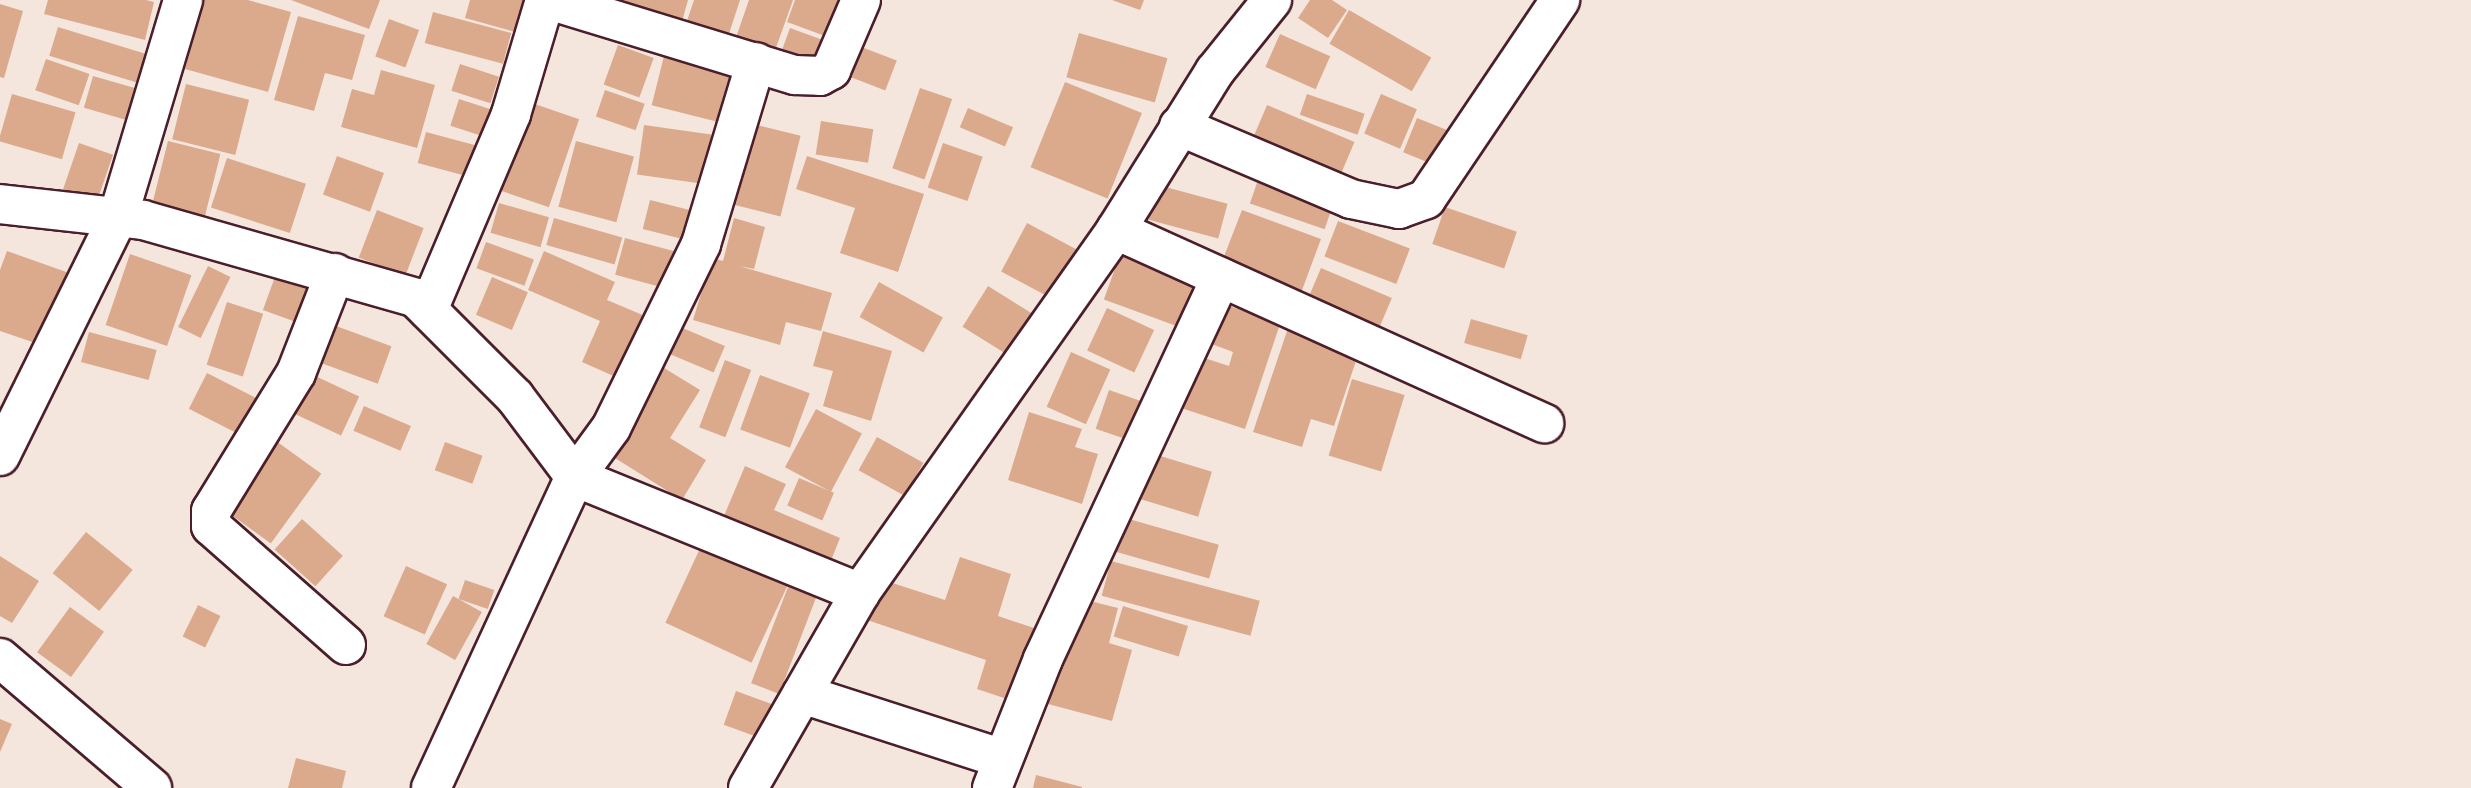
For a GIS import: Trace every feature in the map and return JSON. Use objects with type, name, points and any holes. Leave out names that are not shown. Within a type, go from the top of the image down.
[{"type":"street","points":[[0,456],[118,217],[183,0]]},
{"type":"street","points":[[428,310],[511,114],[547,0],[795,75],[831,70],[861,0]]},
{"type":"street","points":[[748,788],[860,593],[1116,230],[1179,126],[1272,0]]},
{"type":"street","points":[[1179,126],[1351,199],[1399,209],[1426,199],[1560,0]]},
{"type":"street","points":[[431,788],[575,477],[611,428],[701,244],[756,62]]},
{"type":"street","points":[[0,204],[118,217],[335,273],[416,298],[515,397],[575,477],[860,593]]},
{"type":"street","points":[[1116,230],[1544,423]]},
{"type":"street","points":[[335,273],[296,373],[270,425],[211,511],[211,526],[346,645]]},
{"type":"street","points":[[802,694],[997,774],[1043,659],[1221,278]]},
{"type":"street","points":[[0,658],[152,788]]},
{"type":"building","points":[[48,0],[154,2],[145,40],[44,14]]},
{"type":"building","points":[[204,0],[248,0],[291,12],[268,92],[185,69]]},
{"type":"building","points":[[291,0],[380,0],[369,29]]},
{"type":"building","points":[[470,0],[528,0],[519,33],[465,18]]},
{"type":"building","points":[[568,0],[688,0],[679,32]]},
{"type":"building","points":[[694,0],[740,0],[725,46],[683,33]]},
{"type":"building","points":[[749,0],[793,0],[772,59],[733,46]]},
{"type":"building","points":[[795,0],[839,0],[825,36],[787,22]]},
{"type":"building","points":[[1112,0],[1144,0],[1140,10]]},
{"type":"building","points":[[1310,0],[1332,0],[1347,10],[1328,38],[1298,18]]},
{"type":"building","points":[[0,4],[23,11],[4,78],[0,77]]},
{"type":"building","points":[[1349,10],[1431,58],[1412,91],[1330,44]]},
{"type":"building","points":[[433,12],[511,33],[503,64],[425,43]]},
{"type":"building","points":[[298,16],[365,35],[352,80],[325,73],[314,111],[274,100]]},
{"type":"building","points":[[389,19],[419,30],[405,68],[375,57]]},
{"type":"building","points":[[58,27],[148,54],[139,83],[49,56]]},
{"type":"building","points":[[790,28],[823,40],[812,70],[779,58]]},
{"type":"building","points":[[1079,33],[1167,58],[1155,103],[1066,77]]},
{"type":"building","points":[[1280,34],[1330,56],[1316,89],[1265,67]]},
{"type":"building","points":[[851,43],[897,61],[885,90],[840,73]]},
{"type":"building","points":[[618,45],[654,58],[639,97],[604,84]]},
{"type":"building","points":[[665,52],[744,72],[730,125],[652,105]]},
{"type":"building","points":[[46,59],[89,74],[79,105],[35,90]]},
{"type":"building","points":[[460,64],[499,77],[490,103],[451,91]]},
{"type":"building","points":[[381,70],[435,85],[417,148],[341,127],[352,89],[374,95]]},
{"type":"building","points":[[93,76],[139,89],[130,121],[84,108]]},
{"type":"building","points":[[1065,82],[1142,113],[1107,198],[1031,167]]},
{"type":"building","points":[[186,84],[249,100],[235,155],[172,139]]},
{"type":"building","points":[[920,88],[952,99],[924,179],[892,168]]},
{"type":"building","points":[[605,90],[645,104],[636,130],[596,116]]},
{"type":"building","points":[[12,94],[75,112],[62,159],[0,142]]},
{"type":"building","points":[[1307,94],[1365,114],[1358,135],[1300,115]]},
{"type":"building","points":[[1381,94],[1417,109],[1400,149],[1364,134]]},
{"type":"building","points":[[459,99],[492,110],[484,136],[450,126]]},
{"type":"building","points":[[529,102],[579,119],[549,207],[499,190]]},
{"type":"building","points":[[1267,105],[1354,142],[1336,186],[1248,149]]},
{"type":"building","points":[[968,108],[1013,127],[1005,146],[960,127]]},
{"type":"building","points":[[1417,118],[1451,132],[1437,166],[1403,152]]},
{"type":"building","points":[[821,121],[873,129],[868,163],[816,155]]},
{"type":"building","points":[[753,124],[801,136],[780,216],[733,205]]},
{"type":"building","points":[[644,125],[711,134],[704,184],[637,175]]},
{"type":"building","points":[[426,132],[480,146],[472,177],[418,163]]},
{"type":"building","points":[[168,141],[220,154],[205,216],[153,203]]},
{"type":"building","points":[[576,141],[634,157],[616,222],[558,207]]},
{"type":"building","points":[[79,143],[113,155],[94,211],[59,200]]},
{"type":"building","points":[[943,143],[983,157],[967,201],[928,187]]},
{"type":"building","points":[[337,156],[384,173],[370,212],[323,195]]},
{"type":"building","points":[[807,156],[924,194],[898,272],[840,253],[855,208],[796,189]]},
{"type":"building","points":[[227,158],[306,184],[290,233],[211,207]]},
{"type":"building","points":[[1259,177],[1334,203],[1325,229],[1250,203]]},
{"type":"building","points":[[1158,185],[1228,204],[1218,238],[1149,220]]},
{"type":"building","points":[[650,200],[695,211],[687,240],[643,229]]},
{"type":"building","points":[[499,203],[549,217],[540,247],[490,233]]},
{"type":"building","points":[[1445,207],[1517,232],[1504,269],[1432,244]]},
{"type":"building","points":[[377,210],[424,228],[405,276],[359,258]]},
{"type":"building","points":[[1242,210],[1321,239],[1298,301],[1258,286],[1262,274],[1223,259]]},
{"type":"building","points":[[554,218],[622,238],[615,264],[546,245]]},
{"type":"building","points":[[734,218],[765,227],[754,269],[739,266],[832,293],[821,331],[786,322],[780,345],[693,320],[712,258],[723,261]]},
{"type":"building","points":[[1338,221],[1410,249],[1396,284],[1324,256]]},
{"type":"building","points":[[1027,223],[1080,251],[1054,300],[1001,272]]},
{"type":"building","points":[[625,238],[676,252],[666,288],[615,275]]},
{"type":"building","points":[[486,242],[534,259],[524,286],[476,268]]},
{"type":"building","points":[[1124,244],[1203,273],[1183,328],[1104,299]]},
{"type":"building","points":[[7,251],[72,274],[47,347],[0,331],[0,270]]},
{"type":"building","points":[[544,251],[615,282],[607,300],[645,316],[618,378],[582,362],[600,321],[528,290]]},
{"type":"building","points":[[130,254],[191,275],[167,346],[106,325]]},
{"type":"building","points":[[280,263],[328,280],[311,327],[263,310]]},
{"type":"building","points":[[208,266],[230,277],[201,338],[178,327]]},
{"type":"building","points":[[1321,268],[1392,298],[1376,336],[1305,306]]},
{"type":"building","points":[[492,277],[528,292],[512,330],[476,315]]},
{"type":"building","points":[[879,282],[943,317],[923,352],[860,317]]},
{"type":"building","points":[[988,286],[1038,317],[1013,358],[963,327]]},
{"type":"building","points":[[227,302],[263,314],[243,377],[207,365]]},
{"type":"building","points":[[1214,302],[1281,321],[1245,429],[1172,405],[1189,353],[1229,366],[1233,352],[1201,340]]},
{"type":"building","points":[[1107,308],[1154,330],[1134,373],[1087,351]]},
{"type":"building","points":[[1471,319],[1528,335],[1521,359],[1464,343]]},
{"type":"building","points":[[1289,325],[1360,349],[1334,426],[1311,419],[1302,447],[1253,432]]},
{"type":"building","points":[[336,326],[391,346],[378,384],[322,364]]},
{"type":"building","points":[[678,326],[725,346],[714,373],[667,353]]},
{"type":"building","points":[[823,331],[892,351],[871,421],[823,406],[833,371],[813,366]]},
{"type":"building","points":[[89,332],[157,350],[149,380],[81,362]]},
{"type":"building","points":[[1071,352],[1110,369],[1086,424],[1047,407]]},
{"type":"building","points":[[725,360],[751,370],[725,437],[699,427]]},
{"type":"building","points":[[656,363],[700,390],[670,438],[706,460],[682,500],[607,453]]},
{"type":"building","points":[[207,373],[263,402],[245,437],[189,409]]},
{"type":"building","points":[[313,375],[359,397],[341,436],[295,414]]},
{"type":"building","points":[[760,375],[810,393],[790,448],[740,430]]},
{"type":"building","points":[[1352,379],[1405,395],[1381,472],[1329,456]]},
{"type":"building","points":[[1109,390],[1143,402],[1130,440],[1096,429]]},
{"type":"building","points":[[364,406],[411,426],[400,451],[353,431]]},
{"type":"building","points":[[816,409],[862,433],[831,492],[785,467]]},
{"type":"building","points":[[1029,412],[1082,429],[1075,447],[1098,454],[1082,504],[1008,480]]},
{"type":"building","points":[[877,437],[923,463],[905,496],[859,470]]},
{"type":"building","points":[[272,438],[321,474],[271,543],[221,508]]},
{"type":"building","points":[[445,442],[483,456],[472,484],[435,470]]},
{"type":"building","points":[[1144,451],[1212,472],[1198,517],[1130,496]]},
{"type":"building","points":[[745,466],[786,484],[774,510],[840,538],[828,568],[721,523]]},
{"type":"building","points":[[799,478],[834,493],[822,520],[787,506]]},
{"type":"building","points":[[1115,515],[1219,545],[1209,578],[1105,549]]},
{"type":"building","points":[[302,519],[343,556],[315,586],[275,549]]},
{"type":"building","points":[[86,532],[133,570],[99,611],[53,573]]},
{"type":"building","points":[[703,542],[789,582],[751,663],[665,623]]},
{"type":"building","points":[[0,556],[39,581],[12,623],[0,616]]},
{"type":"building","points":[[960,557],[1011,574],[998,616],[1040,630],[1016,702],[977,689],[986,660],[867,620],[880,579],[945,600]]},
{"type":"building","points":[[1111,561],[1260,601],[1250,636],[1102,596]]},
{"type":"building","points":[[406,566],[447,584],[425,635],[384,616]]},
{"type":"building","points":[[465,580],[494,590],[488,609],[458,599]]},
{"type":"building","points":[[788,587],[816,598],[779,694],[751,683]]},
{"type":"building","points":[[453,596],[482,612],[455,660],[426,644]]},
{"type":"building","points":[[1078,598],[1118,608],[1109,643],[1132,650],[1112,721],[1048,704]]},
{"type":"building","points":[[198,605],[220,616],[205,647],[183,636]]},
{"type":"building","points":[[1123,606],[1188,626],[1179,656],[1114,637]]},
{"type":"building","points":[[70,607],[104,632],[71,677],[37,652]]},
{"type":"building","points":[[736,691],[775,705],[762,739],[724,725]]},
{"type":"building","points":[[0,719],[12,724],[0,752]]},
{"type":"building","points":[[296,758],[346,771],[342,788],[288,788]]},
{"type":"building","points":[[1036,775],[1082,787],[1082,788],[1033,788]]}]
